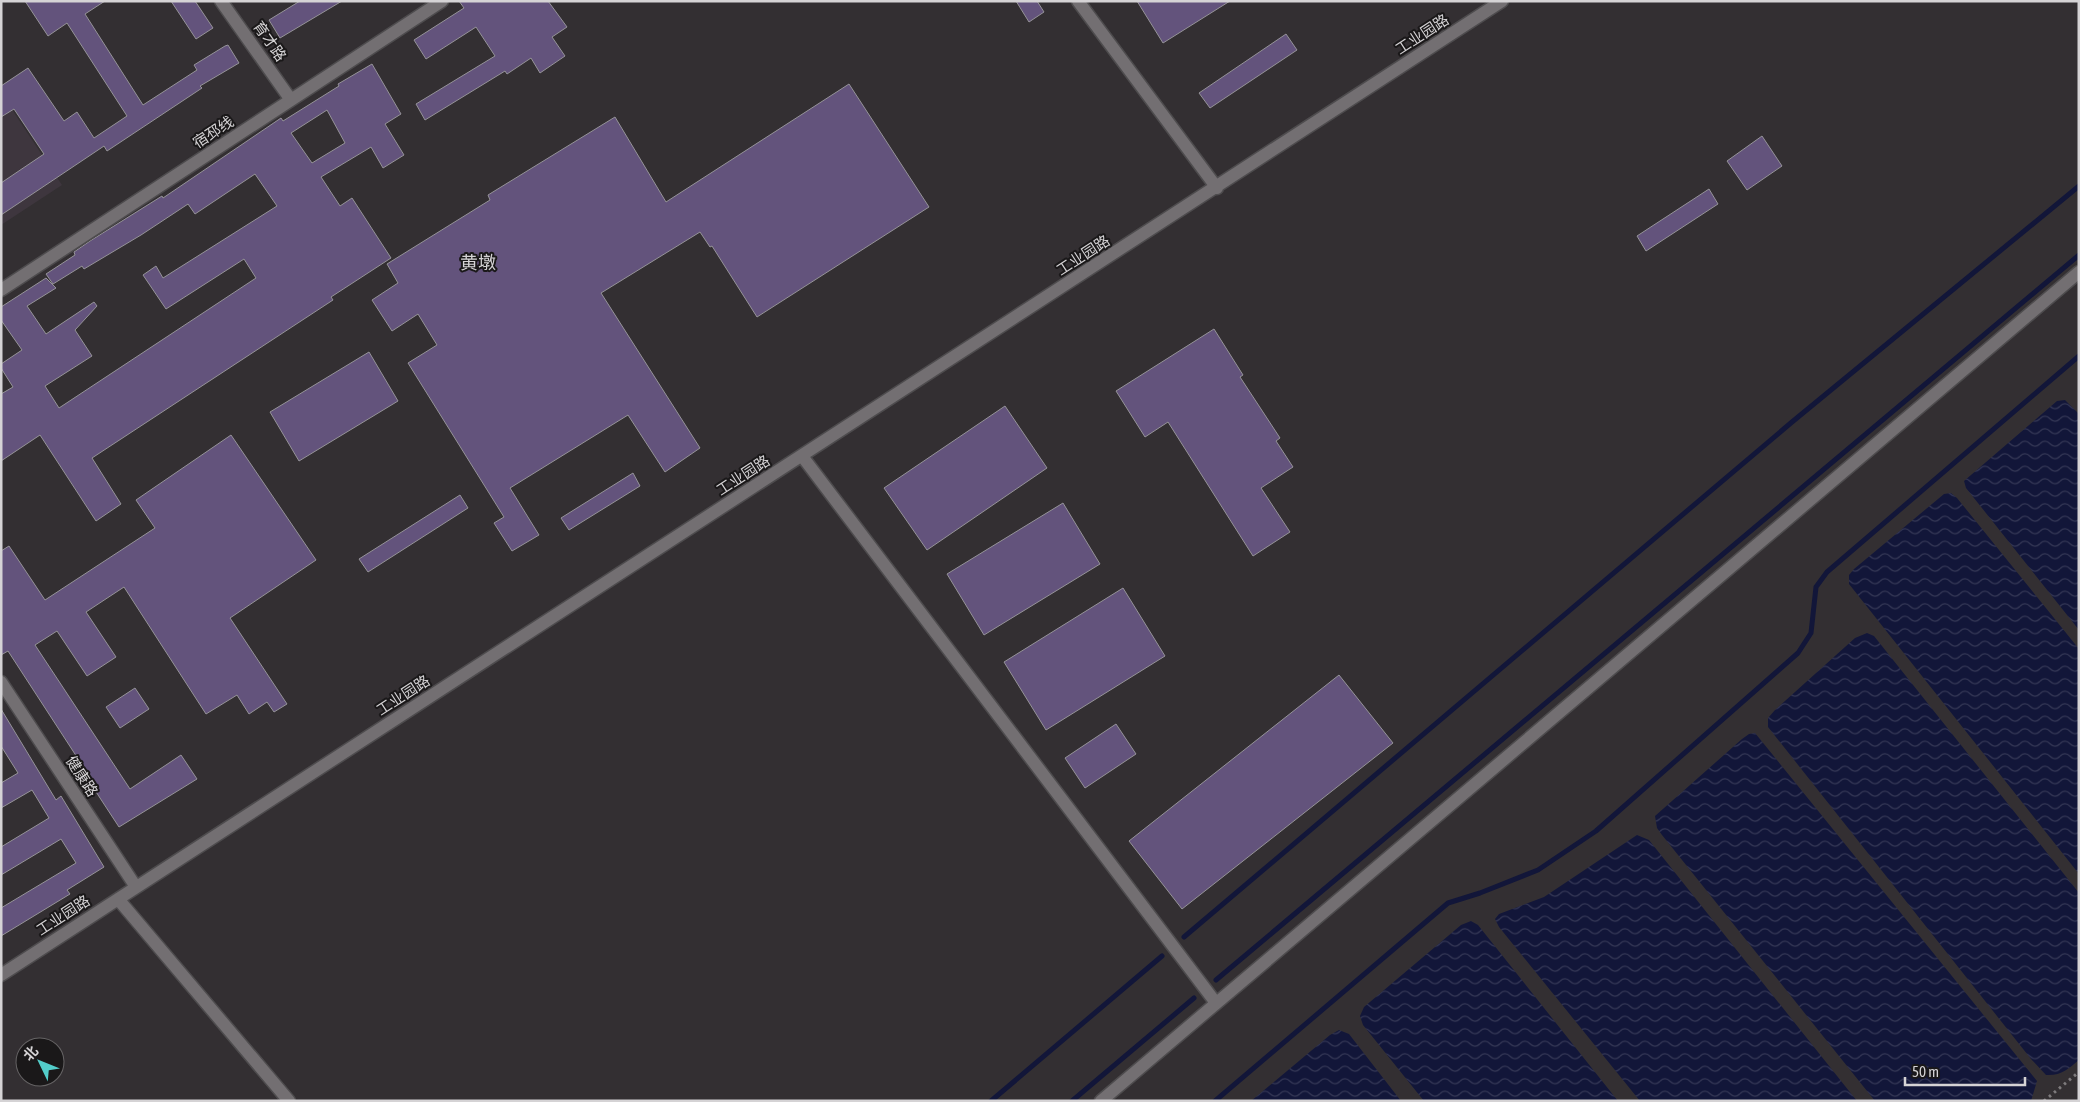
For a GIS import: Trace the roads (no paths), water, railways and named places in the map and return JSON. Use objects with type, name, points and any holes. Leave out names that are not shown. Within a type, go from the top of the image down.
[{"type":"street","name":"育才路","points":[[222,1],[292,100]]},
{"type":"street","name":"宿邳线","points":[[1,290],[442,1]]},
{"type":"street","points":[[1078,1],[1217,188]]},
{"type":"street","name":"工业园路","points":[[1,975],[1217,188],[1502,1]]},
{"type":"street","points":[[1100,1101],[2079,272]]},
{"type":"street","points":[[802,456],[1216,1003]]},
{"type":"street","name":"健康路","points":[[1,682],[136,887]]},
{"type":"street","points":[[118,899],[289,1101]]},
{"type":"water","points":[[2065,400],[2079,414],[2079,630],[1966,488],[1964,481],[2057,401]]},
{"type":"water","points":[[1951,493],[2079,649],[2079,874],[1849,584],[1849,575],[1854,569],[1944,494]]},
{"type":"water","points":[[1867,633],[1874,636],[2079,893],[2079,1060],[2060,1073],[2046,1075],[2031,1059],[1768,727],[1768,718],[1775,710],[1855,638]]},
{"type":"water","points":[[1755,733],[2037,1081],[2031,1101],[1875,1101],[1662,835],[1657,828],[1655,816],[1742,739],[1749,734]]},
{"type":"water","points":[[1637,835],[1649,840],[1857,1101],[1640,1101],[1499,927],[1495,919],[1499,914],[1544,897]]},
{"type":"water","points":[[1471,921],[1478,925],[1618,1101],[1424,1101],[1363,1025],[1360,1016],[1364,1007],[1461,925]]},
{"type":"water","points":[[1339,1030],[1349,1034],[1401,1101],[1251,1101],[1330,1035]]},
{"type":"waterway","points":[[1184,937],[1792,422],[2079,186]]},
{"type":"waterway","points":[[1216,980],[2079,255]]},
{"type":"waterway","points":[[1215,1101],[1448,903],[1480,893],[1538,870],[1596,831],[1798,653],[1811,633],[1816,587],[1827,572],[2079,356]]},
{"type":"waterway","points":[[991,1101],[1162,956]]},
{"type":"waterway","points":[[1072,1101],[1194,998]]},
{"type":"district","name":"黄墩","points":[[478,262]]}]
